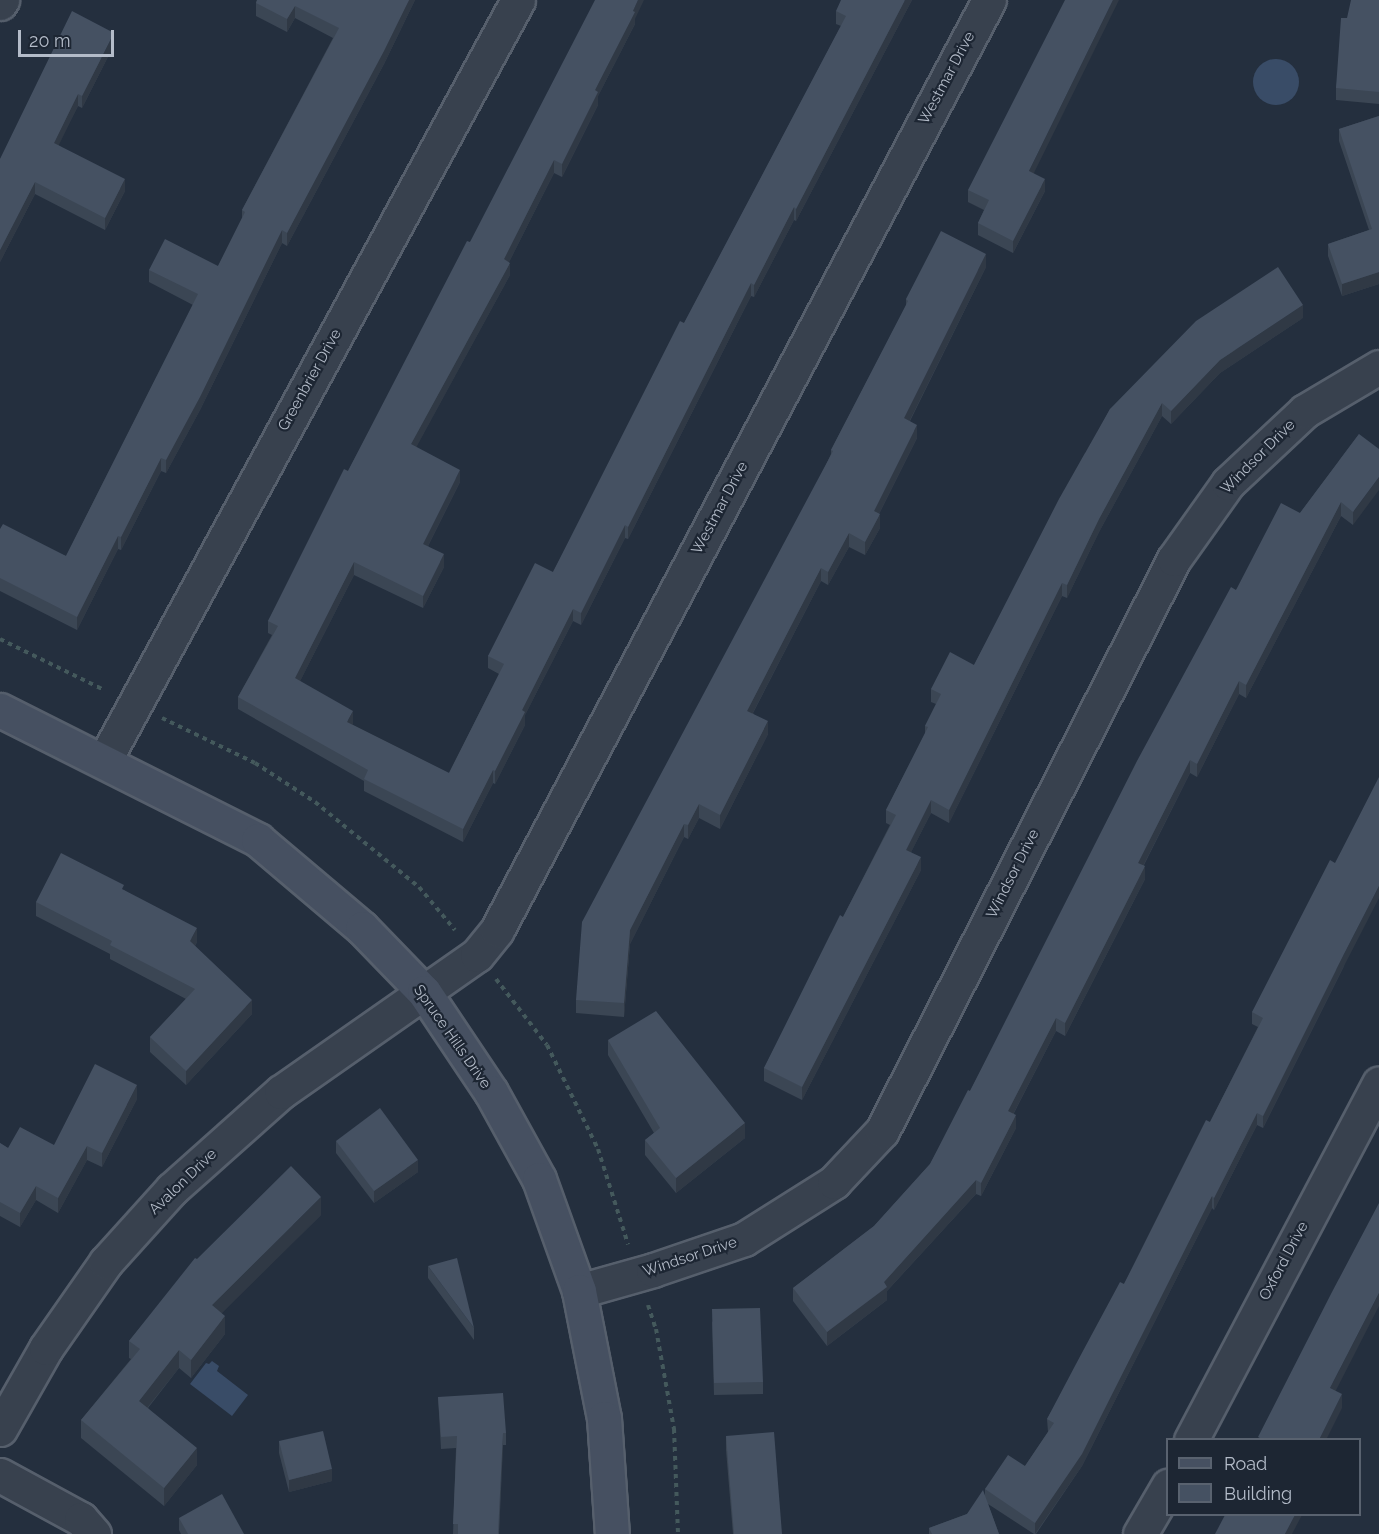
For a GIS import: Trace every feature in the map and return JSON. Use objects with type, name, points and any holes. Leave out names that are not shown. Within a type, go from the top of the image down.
[{"type":"main road","name":"Spruce Hills Drive","points":[[0,710],[258,840],[362,928],[424,992],[491,1092],[539,1179],[579,1291],[604,1418],[612,1534]]},
{"type":"street","name":"Greenbrier Drive","points":[[104,761],[518,0]]},
{"type":"street","name":"Westmar Drive","points":[[424,992],[477,955],[498,930],[989,0]]},
{"type":"street","name":"Windsor Drive","points":[[579,1291],[653,1270],[744,1239],[834,1182],[882,1131],[1174,559],[1236,475],[1305,411],[1379,368]]},
{"type":"street","name":"Avalon Drive","points":[[0,1429],[46,1348],[106,1262],[172,1189],[281,1092],[424,992]]},
{"type":"street","name":"Oxford Drive","points":[[1192,1438],[1379,1083]]},
{"type":"street","points":[[0,1475],[81,1519],[94,1534]]},
{"type":"street","points":[[1140,1534],[1166,1488]]},
{"type":"water","points":[[1276,59],[1292,66],[1299,82],[1292,98],[1276,105],[1260,98],[1253,82],[1260,66]]},
{"type":"water","points":[[212,1361],[219,1366],[217,1371],[248,1395],[232,1416],[190,1384],[206,1363],[209,1364]]},
{"type":"building","points":[[257,0],[409,0],[287,233],[282,230],[200,397],[166,460],[161,458],[77,617],[0,578],[0,529],[3,524],[66,556],[198,294],[149,270],[165,239],[218,266],[245,212],[242,210],[339,28],[295,6],[287,19],[256,3]]},
{"type":"building","points":[[595,0],[638,0],[633,11],[635,12],[595,90],[598,92],[562,164],[554,160],[504,259],[510,263],[411,444],[460,470],[423,544],[444,554],[423,596],[354,562],[295,678],[353,711],[347,722],[449,773],[504,664],[488,656],[535,563],[553,572],[680,321],[684,323],[846,16],[836,11],[841,0],[905,0],[796,209],[794,207],[754,285],[751,283],[628,527],[625,525],[581,613],[573,609],[522,710],[525,712],[463,829],[364,779],[368,770],[238,697],[278,626],[268,621],[344,469],[348,471]]},
{"type":"building","points":[[1065,0],[1113,0],[1029,171],[1045,179],[1013,241],[978,223],[989,200],[968,190]]},
{"type":"building","points":[[1351,0],[1379,0],[1379,92],[1336,88],[1341,18],[1347,18]]},
{"type":"building","points":[[72,11],[114,33],[82,96],[78,94],[54,143],[125,179],[105,218],[35,182],[0,250],[0,159]]},
{"type":"building","points":[[1379,116],[1379,272],[1342,284],[1328,244],[1372,229],[1339,129]]},
{"type":"building","points":[[941,231],[986,254],[904,418],[917,425],[874,511],[880,514],[865,542],[849,533],[828,572],[821,568],[747,711],[768,721],[720,815],[699,804],[688,825],[684,824],[630,930],[624,1003],[576,1000],[582,922],[833,451],[831,450],[908,301],[906,299]]},
{"type":"building","points":[[1278,267],[1303,305],[1220,360],[1171,411],[1162,403],[1099,519],[1067,585],[1062,583],[949,810],[931,800],[906,850],[921,857],[802,1087],[764,1068],[840,915],[843,917],[896,815],[886,810],[928,727],[925,726],[941,694],[931,689],[950,652],[974,665],[1059,499],[1110,409],[1196,321]]},
{"type":"building","points":[[1359,434],[1379,449],[1379,477],[1353,512],[1341,502],[1246,685],[1239,681],[1197,764],[1190,760],[1138,863],[1145,866],[1065,1023],[1056,1018],[1008,1111],[1016,1115],[981,1183],[976,1180],[884,1282],[887,1287],[827,1332],[793,1288],[874,1226],[930,1164],[968,1090],[970,1091],[1137,761],[1231,587],[1236,590],[1281,503],[1300,513]]},
{"type":"building","points":[[1379,777],[1379,886],[1263,1116],[1257,1113],[1214,1198],[1212,1196],[1082,1454],[1035,1523],[985,1489],[1008,1455],[1025,1466],[1054,1423],[1047,1419],[1120,1282],[1124,1284],[1206,1120],[1210,1122],[1263,1018],[1252,1012],[1330,860],[1335,863]]},
{"type":"building","points":[[61,853],[124,885],[122,889],[197,928],[190,941],[252,1000],[186,1071],[150,1037],[195,989],[110,945],[112,941],[36,902]]},
{"type":"building","points":[[656,1011],[745,1123],[676,1178],[645,1140],[660,1128],[608,1040]]},
{"type":"building","points":[[95,1064],[137,1085],[102,1153],[87,1146],[58,1198],[36,1186],[20,1213],[0,1202],[0,1143],[8,1148],[20,1127],[54,1145]]},
{"type":"building","points":[[380,1108],[418,1160],[374,1191],[336,1141]]},
{"type":"building","points":[[291,1166],[321,1197],[212,1305],[225,1316],[191,1360],[179,1350],[139,1401],[197,1448],[164,1488],[81,1420],[140,1349],[129,1341],[195,1258],[197,1259]]},
{"type":"building","points":[[1379,1203],[1379,1293],[1330,1388],[1342,1394],[1320,1438],[1260,1438],[1258,1437]]},
{"type":"building","points":[[457,1258],[474,1328],[428,1266]]},
{"type":"building","points":[[760,1308],[763,1382],[714,1383],[712,1309]]},
{"type":"building","points":[[503,1393],[506,1433],[503,1433],[498,1534],[458,1534],[458,1524],[453,1524],[457,1436],[441,1437],[438,1397]]},
{"type":"building","points":[[323,1431],[332,1469],[289,1480],[279,1441]]},
{"type":"building","points":[[774,1432],[782,1534],[734,1534],[726,1436]]},
{"type":"building","points":[[983,1490],[999,1534],[932,1534],[929,1528],[967,1514]]},
{"type":"building","points":[[222,1494],[244,1534],[188,1534],[179,1518]]},
{"type":"building","points":[[1224,1516],[1294,1516],[1285,1534],[1215,1534]]}]
